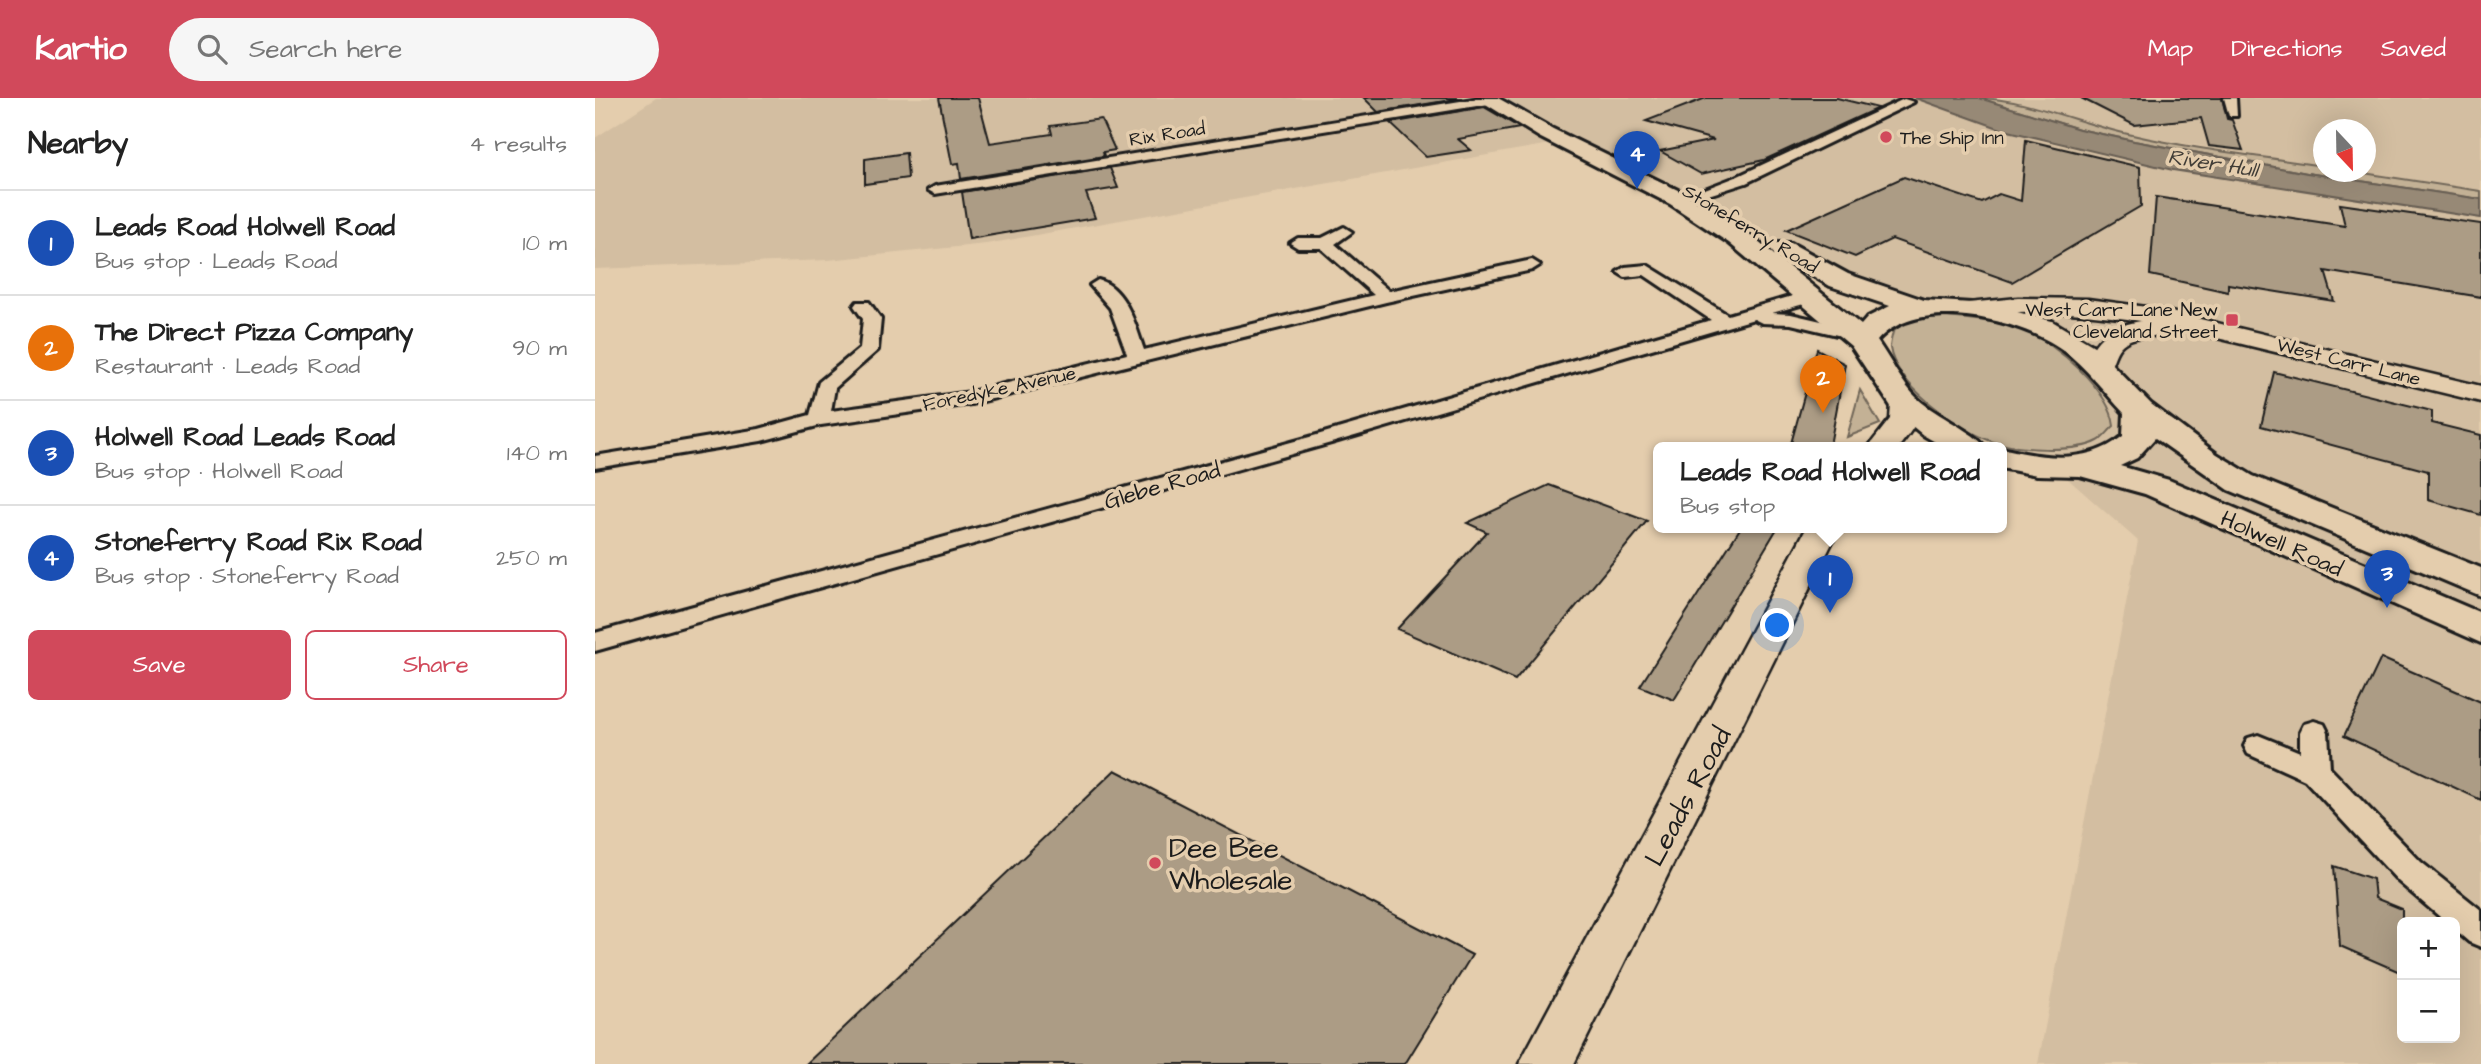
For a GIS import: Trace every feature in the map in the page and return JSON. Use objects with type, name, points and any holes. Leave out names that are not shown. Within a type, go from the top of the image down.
[{"type":"highway","name":"Stoneferry Road","points":[[1495,99],[1555,124],[1699,194],[1797,259],[1839,280],[1921,308]]},
{"type":"highway","name":"Stoneferry Road","points":[[1495,99],[1546,133],[1678,199],[1738,238],[1812,296],[1858,337],[1905,404],[1934,428],[1960,442]]},
{"type":"highway","name":"Holwell Road","points":[[1921,308],[1967,309],[2045,328],[2081,349],[2140,411],[2205,461],[2241,483],[2481,583]]},
{"type":"highway","points":[[1858,337],[1880,320],[1921,308]]},
{"type":"highway","points":[[2007,460],[2035,465],[2101,464],[2129,450],[2139,439],[2140,411]]},
{"type":"highway","name":"Holwell Road","points":[[2081,466],[2157,487],[2481,629]]},
{"type":"street","points":[[2230,98],[2233,113]]},
{"type":"street","name":"Rix Road","points":[[934,189],[1495,99]]},
{"type":"street","points":[[1699,194],[1741,180],[1908,102]]},
{"type":"street","points":[[1298,243],[1325,243],[1344,232]]},
{"type":"street","points":[[1325,243],[1387,297]]},
{"type":"street","name":"Foredyke Avenue","points":[[595,462],[761,435],[819,419],[971,398],[1387,297],[1532,265]]},
{"type":"street","points":[[1625,272],[1647,270],[1664,278],[1726,321]]},
{"type":"street","points":[[1077,288],[1105,281],[1109,293],[1120,309],[1137,357]]},
{"type":"street","name":"Glebe Road","points":[[595,642],[1243,462],[1812,296]]},
{"type":"street","name":"West Carr Lane","points":[[1967,309],[2018,304],[2088,306],[2154,315],[2481,394]]},
{"type":"street","points":[[819,419],[826,386],[869,350],[872,319],[863,306]]},
{"type":"street","name":"Glebe Road","points":[[1726,321],[1791,319],[1858,337]]},
{"type":"street","name":"West Carr Lane","points":[[2098,366],[2102,348],[2127,331],[2172,325],[2218,330]]},
{"type":"street","points":[[1887,442],[1904,420],[1905,404]]},
{"type":"street","name":"Leads Road","points":[[1546,1064],[1715,743],[1821,533]]},
{"type":"street","points":[[2314,732],[2315,772]]},
{"type":"street","points":[[2258,746],[2315,772],[2410,872],[2481,931]]},
{"type":"shaded area","points":[[656,98],[1915,98],[2042,141],[2173,170],[2481,218],[2481,1064],[2038,1064],[2138,541],[2033,448],[2070,447],[2105,398],[2048,343],[2024,331],[1990,321],[1943,317],[1907,320],[1791,265],[1707,208],[1572,140],[986,244],[828,260],[595,269],[595,138]]},
{"type":"shaded area","points":[[1979,98],[2014,102],[2110,130],[2152,139],[2313,165],[2313,174],[2134,141],[2079,129]]},
{"type":"shaded area","points":[[2004,98],[2481,98],[2481,191],[2376,175],[2376,119],[2313,119],[2313,164],[2132,135],[2074,121]]},
{"type":"shaded area","points":[[2376,175],[2481,191],[2481,199],[2367,182],[2376,182]]},
{"type":"shaded area","points":[[1943,317],[1984,321],[2013,327],[2036,336],[2051,345],[2092,383],[2103,398],[2114,426],[2100,440],[2088,445],[2061,449],[2007,445],[2007,442],[1991,441],[1962,427],[1930,404],[1903,376],[1894,362],[1890,348],[1893,332],[1907,320]]},
{"type":"shaded area","points":[[1860,390],[1880,424],[1847,437]]},
{"type":"water","name":"River Hull","points":[[1915,98],[1979,98],[2079,129],[2313,174],[2313,182],[2367,182],[2481,199],[2481,218],[2173,170],[2004,130]]},
{"type":"building","points":[[939,98],[978,98],[990,143],[1052,134],[1050,126],[1101,119],[1115,150],[1103,152],[1104,156],[961,179],[959,163],[952,164]]},
{"type":"building","points":[[1364,98],[1463,98],[1378,112]]},
{"type":"building","points":[[1706,98],[1837,98],[1878,108],[1764,160],[1701,174],[1660,151],[1714,140],[1646,121]]},
{"type":"building","points":[[2081,98],[2222,98],[2227,119],[2232,120],[2243,150],[2209,146],[2201,118],[2134,125]]},
{"type":"building","points":[[1484,107],[1520,128],[1458,139],[1471,150],[1426,157],[1390,123]]},
{"type":"building","points":[[2026,140],[2140,167],[2141,206],[2012,282],[1892,239],[1855,257],[1786,230],[1904,177],[1982,203],[1999,194],[2021,201]]},
{"type":"building","points":[[906,153],[908,178],[865,184],[865,159]]},
{"type":"building","points":[[1110,168],[1118,188],[1086,193],[1095,218],[969,239],[962,192]]},
{"type":"building","points":[[2156,197],[2345,226],[2340,204],[2481,224],[2481,297],[2325,271],[2334,301],[2228,284],[2228,292],[2150,275]]},
{"type":"building","points":[[1817,349],[1845,364],[1831,440],[1791,442]]},
{"type":"building","points":[[2274,372],[2432,411],[2432,423],[2481,435],[2481,515],[2428,500],[2428,471],[2261,426]]},
{"type":"building","points":[[1549,485],[1647,521],[1515,680],[1397,629],[1487,532],[1467,523]]},
{"type":"building","points":[[1737,533],[1774,533],[1674,700],[1640,686]]},
{"type":"building","points":[[2381,658],[2481,702],[2481,800],[2344,736]]},
{"type":"building","name":"Dee Bee Wholesale","points":[[1115,770],[1472,955],[1405,1064],[806,1064]]},
{"type":"building","points":[[2334,866],[2373,879],[2375,898],[2402,909],[2402,917],[2397,917],[2397,971],[2340,946]]},
{"type":"place","name":"The Ship Inn","points":[[1886,137]]},
{"type":"place","name":"Stoneferry Road Rix Road","points":[[1637,189]]},
{"type":"place","name":"West Carr Lane New Cleveland Street","points":[[2232,320]]},
{"type":"place","name":"The Direct Pizza Company","points":[[1823,413]]},
{"type":"place","name":"Holwell Road Leads Road","points":[[2387,608]]},
{"type":"place","name":"Leads Road Holwell Road","points":[[1830,613]]},
{"type":"place","name":"Dee Bee Wholesale","points":[[1155,863]]}]
